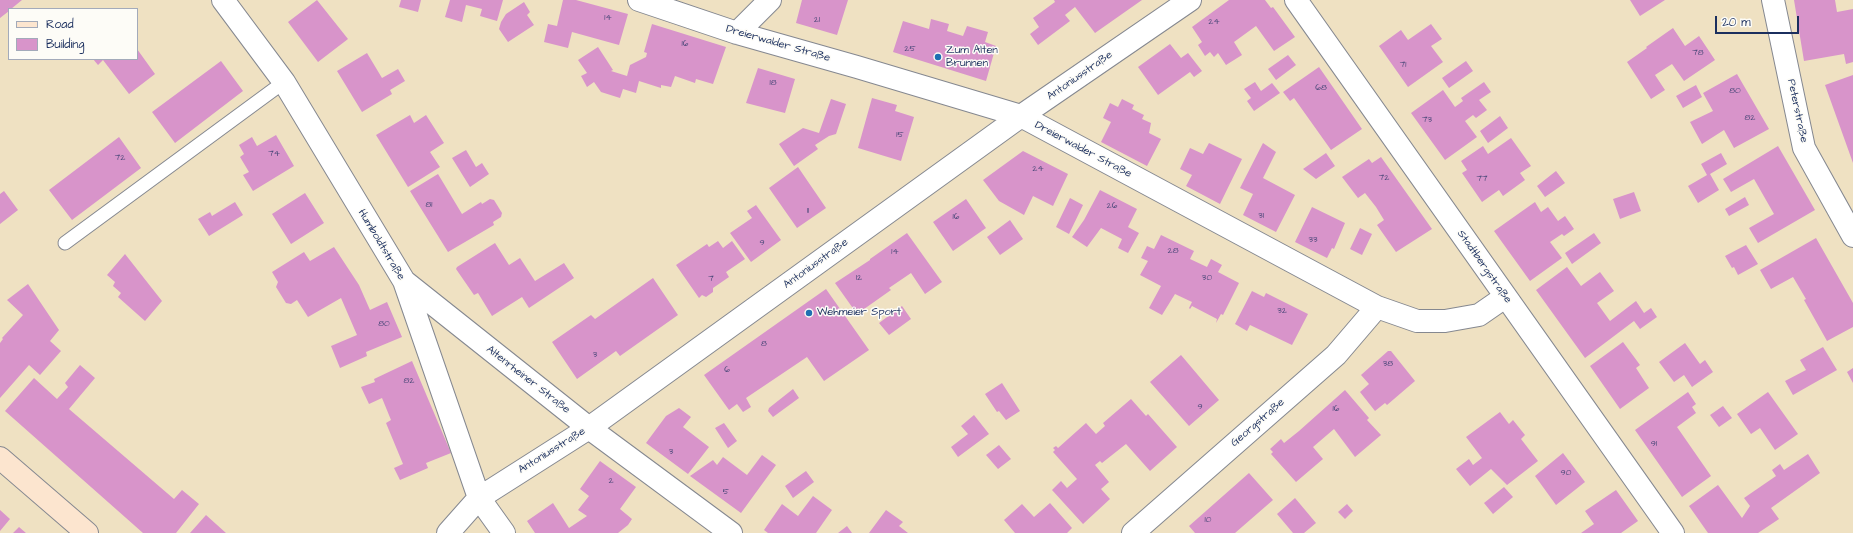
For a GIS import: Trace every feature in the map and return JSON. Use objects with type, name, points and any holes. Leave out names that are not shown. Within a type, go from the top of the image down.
[{"type":"main road","points":[[0,458],[87,533]]},
{"type":"street","name":"Humboldtstraße","points":[[223,0],[284,82],[404,282],[479,498],[504,533]]},
{"type":"street","name":"Dreierwalder Straße","points":[[639,0],[737,33],[1021,116],[1377,307],[1417,321],[1445,321],[1479,315],[1505,297]]},
{"type":"street","points":[[737,33],[770,0]]},
{"type":"street","name":"Antoniusstraße","points":[[448,533],[479,498],[589,428],[1021,116],[1190,0]]},
{"type":"street","name":"Stadtbergstraße","points":[[1296,0],[1673,533]]},
{"type":"street","name":"Peterstraße","points":[[1772,0],[1804,148],[1853,236]]},
{"type":"street","name":"Altenrheiner Straße","points":[[404,282],[589,428],[731,533]]},
{"type":"street","name":"Georgstraße","points":[[1133,533],[1336,355],[1377,307]]},
{"type":"lane","points":[[65,243],[284,82]]},
{"type":"building","points":[[0,0],[22,0],[12,8],[8,8],[8,12],[0,18]]},
{"type":"building","points":[[317,0],[348,39],[318,62],[288,22]]},
{"type":"building","points":[[401,0],[421,0],[418,12],[399,7]]},
{"type":"building","points":[[450,0],[503,0],[497,21],[480,16],[482,9],[466,5],[462,22],[445,17]]},
{"type":"building","points":[[563,0],[576,0],[628,14],[619,45],[572,32],[568,48],[544,42],[548,24],[557,26]]},
{"type":"building","points":[[802,0],[848,0],[837,35],[796,23]]},
{"type":"building","points":[[1054,0],[1142,0],[1095,33],[1075,7],[1065,15],[1070,21],[1038,45],[1030,34],[1039,27],[1033,18],[1055,2]]},
{"type":"building","points":[[1229,0],[1265,0],[1271,8],[1273,7],[1295,37],[1274,51],[1256,26],[1234,42],[1242,55],[1226,65],[1218,53],[1214,57],[1210,52],[1205,56],[1198,45],[1202,42],[1192,27]]},
{"type":"building","points":[[1630,0],[1665,0],[1640,16]]},
{"type":"building","points":[[1794,0],[1835,0],[1837,12],[1853,9],[1853,62],[1846,64],[1844,54],[1804,61]]},
{"type":"building","points":[[524,2],[530,12],[527,15],[534,25],[508,42],[499,29],[501,22],[506,14]]},
{"type":"building","points":[[931,19],[949,24],[947,31],[963,36],[967,26],[988,32],[985,42],[996,46],[986,81],[893,52],[903,21],[929,29]]},
{"type":"building","points":[[652,24],[726,47],[713,84],[696,79],[695,83],[675,76],[671,87],[661,85],[661,88],[639,81],[636,93],[623,89],[620,98],[601,92],[594,82],[587,87],[581,76],[587,73],[578,60],[598,47],[613,70],[611,71],[627,76],[630,65],[646,57],[647,53],[644,52]]},
{"type":"building","points":[[1431,24],[1442,39],[1431,46],[1443,62],[1408,87],[1379,46],[1401,30],[1408,40]]},
{"type":"building","points":[[1673,28],[1685,46],[1699,36],[1715,60],[1684,81],[1672,64],[1655,75],[1665,90],[1651,99],[1627,62]]},
{"type":"building","points":[[1170,44],[1181,58],[1188,53],[1202,71],[1194,77],[1190,72],[1158,95],[1138,67]]},
{"type":"building","points":[[138,50],[155,74],[129,94],[103,60],[138,60]]},
{"type":"building","points":[[367,53],[382,78],[398,69],[405,81],[390,90],[392,94],[362,112],[337,71]]},
{"type":"building","points":[[1288,55],[1296,65],[1276,80],[1268,69]]},
{"type":"building","points":[[94,60],[103,60],[98,65]]},
{"type":"building","points":[[221,61],[243,91],[175,143],[152,112]]},
{"type":"building","points":[[1466,61],[1473,71],[1449,88],[1442,78]]},
{"type":"building","points":[[1319,67],[1362,129],[1331,150],[1294,98],[1290,101],[1283,92]]},
{"type":"building","points":[[758,68],[795,79],[785,113],[746,103]]},
{"type":"building","points":[[1737,74],[1769,129],[1734,148],[1724,130],[1702,144],[1690,122],[1713,111],[1703,93]]},
{"type":"building","points":[[1853,75],[1853,163],[1825,85]]},
{"type":"building","points":[[1255,82],[1261,91],[1272,83],[1280,93],[1254,111],[1247,101],[1251,98],[1244,89]]},
{"type":"building","points":[[1484,82],[1491,92],[1479,100],[1487,110],[1476,118],[1473,115],[1465,121],[1477,137],[1445,160],[1411,113],[1443,90],[1455,107],[1463,101],[1461,98]]},
{"type":"building","points":[[1696,85],[1702,97],[1683,108],[1676,96]]},
{"type":"building","points":[[872,98],[897,105],[895,111],[914,117],[901,161],[858,148]]},
{"type":"building","points":[[831,99],[846,104],[836,134],[829,136],[815,145],[818,149],[794,166],[779,144],[803,128],[819,133]]},
{"type":"building","points":[[1122,99],[1134,105],[1132,109],[1144,115],[1142,119],[1151,123],[1149,133],[1161,139],[1147,166],[1101,142],[1111,122],[1103,118],[1110,103],[1118,107]]},
{"type":"building","points":[[410,115],[414,123],[426,115],[444,143],[430,152],[440,167],[408,187],[376,135]]},
{"type":"building","points":[[1500,116],[1508,128],[1488,143],[1480,131]]},
{"type":"building","points":[[276,135],[294,166],[253,191],[243,175],[249,172],[240,157],[244,154],[239,145],[252,137],[257,146]]},
{"type":"building","points":[[119,137],[141,168],[72,220],[49,190]]},
{"type":"building","points":[[1511,138],[1531,166],[1520,173],[1525,180],[1503,196],[1499,190],[1482,202],[1462,173],[1467,170],[1461,161],[1483,146],[1488,154]]},
{"type":"building","points":[[1209,143],[1242,159],[1220,204],[1186,186],[1192,175],[1180,169],[1190,148],[1203,154]]},
{"type":"building","points":[[1263,143],[1276,152],[1263,178],[1295,195],[1276,232],[1243,215],[1253,194],[1240,188]]},
{"type":"building","points":[[1778,146],[1815,210],[1758,243],[1749,228],[1774,214],[1754,179],[1731,192],[1723,179]]},
{"type":"building","points":[[466,150],[476,167],[482,163],[489,174],[470,187],[452,158]]},
{"type":"building","points":[[1023,151],[1068,174],[1053,206],[1033,196],[1024,215],[999,201],[983,180]]},
{"type":"building","points":[[1326,153],[1335,166],[1316,179],[1303,169]]},
{"type":"building","points":[[1721,153],[1727,164],[1710,174],[1719,190],[1698,203],[1688,186],[1707,175],[1701,164]]},
{"type":"building","points":[[1381,157],[1432,229],[1396,252],[1377,225],[1384,220],[1376,207],[1365,193],[1358,198],[1342,177],[1369,159],[1372,163]]},
{"type":"building","points":[[798,167],[826,208],[797,228],[769,188]]},
{"type":"building","points":[[1556,171],[1565,183],[1545,197],[1537,186]]},
{"type":"building","points":[[438,174],[462,214],[481,202],[482,204],[490,199],[494,200],[502,213],[501,217],[493,222],[494,225],[448,252],[410,191]]},
{"type":"building","points":[[1100,190],[1137,209],[1128,227],[1139,233],[1128,253],[1118,248],[1122,239],[1101,228],[1087,247],[1072,237],[1084,220]]},
{"type":"building","points":[[4,191],[18,210],[0,224],[0,194]]},
{"type":"building","points":[[1634,192],[1641,211],[1620,219],[1613,199]]},
{"type":"building","points":[[305,193],[324,223],[291,244],[272,214]]},
{"type":"building","points":[[1745,197],[1749,205],[1729,216],[1725,209]]},
{"type":"building","points":[[1070,198],[1083,205],[1069,234],[1056,227]]},
{"type":"building","points":[[966,199],[986,228],[953,251],[933,222]]},
{"type":"building","points":[[235,202],[243,215],[209,236],[198,219],[210,212],[212,216]]},
{"type":"building","points":[[1535,202],[1541,212],[1548,207],[1558,221],[1565,216],[1574,229],[1564,236],[1562,234],[1550,242],[1562,258],[1530,281],[1494,231]]},
{"type":"building","points":[[756,205],[781,240],[751,262],[730,233],[752,218],[747,211]]},
{"type":"building","points":[[1312,207],[1345,223],[1334,249],[1332,248],[1327,258],[1295,242]]},
{"type":"building","points":[[1010,220],[1023,239],[1000,255],[987,237]]},
{"type":"building","points":[[1360,228],[1372,234],[1362,255],[1350,249]]},
{"type":"building","points":[[907,233],[942,282],[925,294],[911,273],[889,288],[891,290],[857,314],[835,283]]},
{"type":"building","points":[[1594,233],[1601,243],[1572,264],[1565,253]]},
{"type":"building","points":[[1161,235],[1194,251],[1190,259],[1207,267],[1211,259],[1222,265],[1218,272],[1239,283],[1223,315],[1221,314],[1216,323],[1217,319],[1192,306],[1190,309],[1189,308],[1192,302],[1175,294],[1162,315],[1149,308],[1161,286],[1140,275],[1148,261],[1141,258],[1147,246],[1154,249]]},
{"type":"building","points":[[1816,238],[1853,303],[1853,327],[1827,341],[1793,277],[1771,289],[1760,270]]},
{"type":"building","points":[[718,241],[723,248],[732,241],[745,259],[726,272],[729,277],[713,288],[713,292],[706,297],[702,295],[699,298],[676,265],[707,244],[709,247]]},
{"type":"building","points":[[495,243],[509,265],[520,258],[535,281],[564,263],[574,278],[529,308],[522,297],[492,316],[478,293],[474,295],[456,269]]},
{"type":"building","points":[[1746,245],[1758,264],[1738,275],[1734,267],[1732,268],[1725,256]]},
{"type":"building","points":[[334,247],[359,285],[370,310],[387,302],[402,337],[366,352],[367,356],[340,368],[331,346],[357,335],[341,298],[308,317],[297,300],[291,304],[286,303],[276,287],[278,282],[272,272],[304,252],[310,261]]},
{"type":"building","points":[[125,254],[162,301],[145,321],[118,297],[121,293],[113,286],[115,282],[107,275]]},
{"type":"building","points":[[1567,267],[1581,286],[1600,272],[1614,291],[1597,303],[1610,321],[1636,301],[1644,313],[1651,308],[1657,317],[1640,329],[1634,321],[1585,358],[1536,290]]},
{"type":"building","points":[[653,278],[678,315],[620,356],[616,351],[577,379],[552,342],[591,315],[595,319]]},
{"type":"building","points":[[28,284],[59,330],[50,341],[61,351],[40,375],[29,365],[0,398],[0,343],[3,339],[2,338],[23,315],[7,300]]},
{"type":"building","points":[[826,289],[869,350],[824,381],[807,357],[746,398],[751,407],[743,412],[737,404],[729,410],[704,375]]},
{"type":"building","points":[[1252,291],[1264,297],[1266,293],[1308,314],[1292,345],[1250,325],[1247,331],[1235,324]]},
{"type":"building","points":[[902,306],[911,319],[889,335],[879,323]]},
{"type":"building","points":[[1623,342],[1640,365],[1636,368],[1649,388],[1620,409],[1590,366]]},
{"type":"building","points":[[1685,343],[1700,364],[1705,360],[1713,372],[1692,387],[1684,375],[1674,382],[1659,362]]},
{"type":"building","points":[[1823,347],[1837,370],[1793,395],[1785,381],[1806,370],[1800,360]]},
{"type":"building","points":[[1388,351],[1391,351],[1415,381],[1387,405],[1385,403],[1375,411],[1360,392],[1369,384],[1361,375]]},
{"type":"building","points":[[1181,355],[1219,400],[1189,426],[1150,382]]},
{"type":"building","points":[[412,361],[451,453],[426,463],[428,468],[400,480],[394,468],[403,464],[386,423],[391,420],[382,398],[369,404],[361,387],[375,382],[374,379]]},
{"type":"building","points":[[80,365],[95,378],[69,409],[174,499],[182,490],[199,504],[176,533],[143,533],[5,411],[34,378],[57,399],[68,387],[65,383]]},
{"type":"building","points":[[1853,368],[1853,383],[1847,372]]},
{"type":"building","points":[[1002,383],[1020,411],[1006,420],[999,411],[997,412],[985,394]]},
{"type":"building","points":[[793,389],[799,398],[773,417],[768,411],[769,408]]},
{"type":"building","points":[[1345,390],[1369,418],[1367,420],[1381,435],[1355,457],[1334,429],[1313,447],[1323,459],[1296,482],[1271,454],[1273,452],[1270,449],[1281,439],[1284,443]]},
{"type":"building","points":[[1688,392],[1696,404],[1692,407],[1696,413],[1677,427],[1711,476],[1682,497],[1635,430]]},
{"type":"building","points":[[1768,392],[1798,434],[1775,450],[1760,428],[1751,434],[1737,414]]},
{"type":"building","points":[[1131,399],[1146,416],[1148,414],[1177,447],[1150,471],[1126,444],[1102,463],[1100,461],[1095,465],[1109,482],[1101,489],[1110,499],[1083,524],[1052,490],[1061,481],[1067,488],[1077,479],[1053,452],[1055,450],[1053,448],[1056,446],[1058,448],[1086,423],[1096,434],[1105,426],[1103,423]]},
{"type":"building","points":[[1723,406],[1732,418],[1719,427],[1710,415]]},
{"type":"building","points":[[679,408],[691,417],[683,427],[709,447],[688,474],[646,443],[666,416]]},
{"type":"building","points":[[1500,412],[1509,424],[1513,420],[1525,435],[1521,439],[1538,461],[1507,485],[1491,469],[1470,486],[1456,469],[1469,459],[1473,465],[1482,458],[1466,437]]},
{"type":"building","points":[[974,415],[989,434],[958,457],[951,447],[968,434],[961,426]]},
{"type":"building","points":[[724,423],[737,441],[728,448],[715,428]]},
{"type":"building","points":[[999,445],[1011,459],[998,469],[986,455]]},
{"type":"building","points":[[1563,453],[1585,482],[1556,505],[1535,476]]},
{"type":"building","points":[[1808,454],[1820,473],[1771,508],[1779,519],[1758,533],[1708,533],[1689,506],[1718,485],[1742,518],[1750,506],[1744,498],[1776,476],[1772,470],[1780,464],[1784,470]]},
{"type":"building","points":[[762,455],[776,465],[741,513],[690,476],[713,460],[717,465],[723,457],[747,475]]},
{"type":"building","points":[[600,461],[636,487],[620,509],[632,519],[628,525],[618,533],[535,533],[527,521],[553,503],[569,528],[587,516],[578,510],[589,496],[580,489]]},
{"type":"building","points":[[806,471],[814,482],[793,498],[785,486]]},
{"type":"building","points":[[1249,473],[1273,500],[1235,533],[1195,533],[1189,526]]},
{"type":"building","points":[[1504,487],[1513,497],[1493,514],[1484,503]]},
{"type":"building","points":[[1616,490],[1638,521],[1621,533],[1581,533],[1594,524],[1585,511]]},
{"type":"building","points":[[813,496],[832,510],[816,533],[768,533],[764,530],[782,504],[798,516]]},
{"type":"building","points":[[1295,498],[1316,523],[1304,533],[1293,533],[1277,514]]},
{"type":"building","points":[[1050,503],[1072,528],[1067,533],[1015,533],[1004,520],[1022,504],[1034,517]]},
{"type":"building","points":[[1347,504],[1353,511],[1345,519],[1338,512]]},
{"type":"building","points":[[0,510],[10,519],[0,531]]},
{"type":"building","points":[[886,510],[903,522],[899,526],[908,533],[869,533]]},
{"type":"building","points":[[206,515],[226,533],[190,533]]},
{"type":"building","points":[[847,526],[852,533],[838,533]]},
{"type":"building","points":[[19,527],[26,533],[13,533]]},
{"type":"place","name":"Zum Alten Brunnen","points":[[938,57]]},
{"type":"place","name":"Wehmeier Sport","points":[[809,313]]}]
